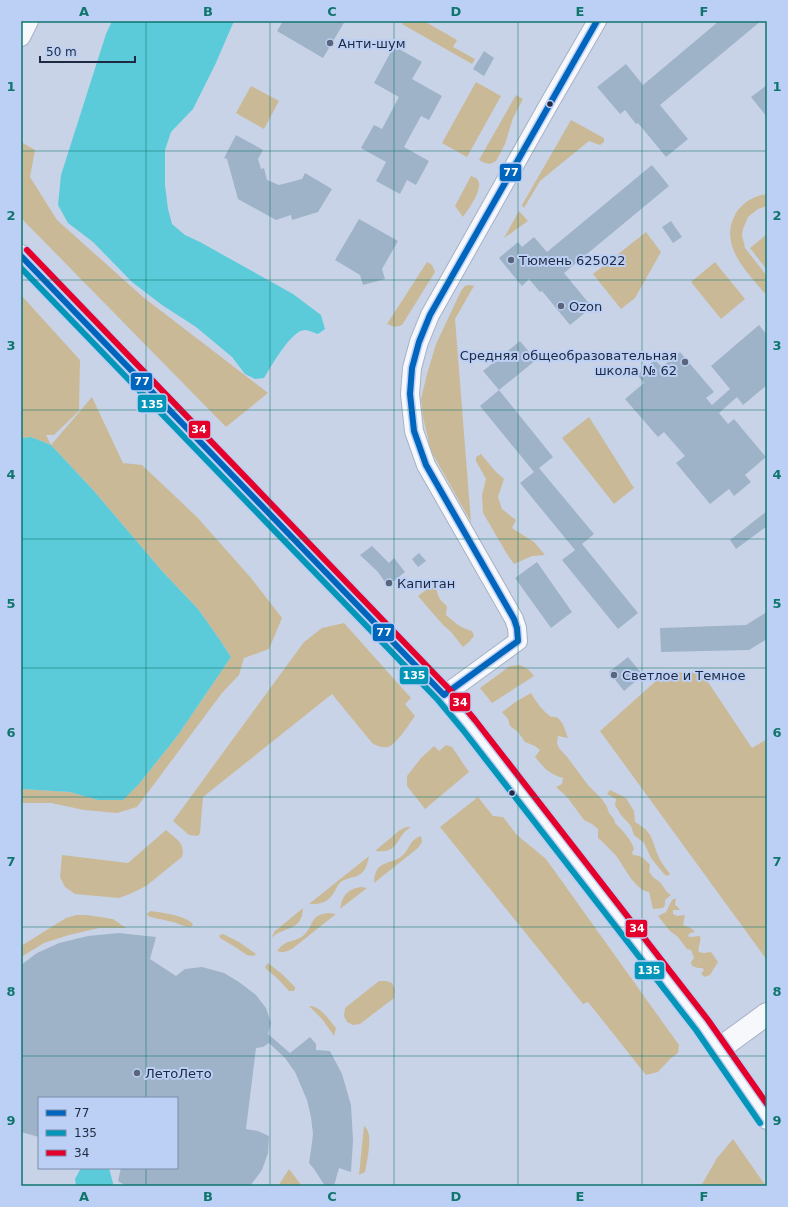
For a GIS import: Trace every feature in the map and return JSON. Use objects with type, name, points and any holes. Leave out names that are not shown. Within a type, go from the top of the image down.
[{"type":"main road","points":[[21,256],[444,695],[484,744],[702,1025],[767,1118]]},
{"type":"main road","points":[[718,1049],[767,1014]]},
{"type":"street","points":[[21,38],[29,21]]},
{"type":"street","points":[[444,695],[518,641],[517,628],[514,619],[426,466],[414,431],[410,394],[412,368],[419,342],[430,316],[548,104],[597,21]]},
{"type":"shaded area","points":[[404,21],[424,21],[457,40],[453,47],[475,59],[472,64],[402,24]]},
{"type":"shaded area","points":[[476,82],[501,96],[467,157],[442,143]]},
{"type":"shaded area","points":[[251,86],[279,101],[264,129],[236,113]]},
{"type":"shaded area","points":[[516,95],[523,99],[513,118],[505,144],[496,161],[490,164],[479,160]]},
{"type":"shaded area","points":[[571,120],[604,138],[604,142],[600,145],[589,141],[540,181],[524,208],[522,205]]},
{"type":"shaded area","points":[[21,142],[35,150],[30,177],[57,220],[143,297],[268,393],[226,427],[21,218]]},
{"type":"shaded area","points":[[471,176],[477,179],[479,187],[475,198],[463,217],[455,206]]},
{"type":"shaded area","points":[[767,194],[767,206],[758,209],[748,217],[742,235],[745,248],[767,276],[767,296],[751,278],[737,258],[732,247],[730,236],[731,225],[739,209],[749,200]]},
{"type":"shaded area","points":[[519,211],[528,221],[504,238]]},
{"type":"shaded area","points":[[646,232],[661,252],[635,298],[621,309],[593,274]]},
{"type":"shaded area","points":[[767,234],[767,270],[750,248]]},
{"type":"shaded area","points":[[427,262],[432,265],[435,272],[402,325],[395,327],[387,324]]},
{"type":"shaded area","points":[[715,262],[745,299],[721,319],[691,282]]},
{"type":"shaded area","points":[[465,286],[474,286],[455,319],[471,522],[431,451],[423,417],[421,399],[436,344],[461,291]]},
{"type":"shaded area","points":[[21,295],[80,360],[79,411],[54,435],[46,435],[51,445],[31,437],[21,438]]},
{"type":"shaded area","points":[[92,397],[123,463],[142,465],[197,517],[251,578],[282,618],[269,649],[244,658],[239,675],[222,693],[137,807],[117,813],[84,810],[51,803],[21,803],[21,789],[70,792],[98,800],[139,784],[178,735],[231,657],[198,609],[162,571],[94,491],[51,445]]},
{"type":"shaded area","points":[[589,417],[634,488],[614,504],[562,438]]},
{"type":"shaded area","points":[[481,454],[504,479],[498,497],[502,509],[516,520],[512,528],[534,542],[545,555],[532,556],[514,564],[507,554],[483,513],[482,495],[486,479],[476,461],[476,457]]},
{"type":"shaded area","points":[[436,585],[439,597],[447,606],[446,615],[461,627],[472,631],[474,636],[463,647],[418,596]]},
{"type":"shaded area","points":[[344,623],[411,698],[405,704],[415,716],[406,729],[395,742],[388,747],[376,745],[372,743],[332,694],[203,797],[200,833],[198,836],[189,835],[173,821],[304,642],[322,628]]},
{"type":"shaded area","points":[[520,665],[528,669],[534,676],[492,703],[480,688],[510,666]]},
{"type":"shaded area","points":[[666,672],[702,673],[752,748],[767,739],[767,960],[600,731]]},
{"type":"shaded area","points":[[531,693],[545,712],[551,717],[558,718],[564,727],[568,738],[558,736],[557,743],[559,748],[588,785],[602,799],[615,823],[631,842],[634,849],[632,852],[633,855],[641,857],[650,865],[649,872],[671,895],[665,900],[665,905],[663,908],[653,909],[649,892],[644,891],[635,883],[617,857],[598,838],[598,829],[584,820],[567,797],[556,787],[562,784],[563,778],[554,775],[544,767],[535,757],[540,750],[525,742],[518,732],[510,726],[508,719],[502,712]]},
{"type":"shaded area","points":[[446,745],[452,747],[469,772],[425,809],[407,786],[407,776],[421,758],[434,746],[439,751]]},
{"type":"shaded area","points":[[610,790],[626,798],[634,811],[635,822],[649,833],[659,858],[670,874],[667,876],[664,874],[651,858],[644,843],[634,835],[631,826],[621,815],[615,805],[616,799],[607,794]]},
{"type":"shaded area","points":[[478,797],[493,816],[503,817],[517,835],[546,859],[679,1045],[678,1053],[658,1072],[646,1075],[588,1002],[583,1004],[440,827]]},
{"type":"shaded area","points":[[406,827],[411,827],[402,835],[394,847],[389,850],[375,851],[400,830]]},
{"type":"shaded area","points":[[166,830],[181,844],[183,852],[182,857],[146,886],[119,898],[75,894],[65,887],[60,877],[62,855],[128,863]]},
{"type":"shaded area","points":[[421,836],[422,842],[418,848],[374,883],[375,875],[380,867],[402,856],[412,842]]},
{"type":"shaded area","points":[[369,856],[366,866],[361,874],[342,881],[333,895],[324,902],[309,904]]},
{"type":"shaded area","points":[[361,887],[367,888],[340,909],[342,900],[346,894],[352,889]]},
{"type":"shaded area","points":[[676,898],[675,905],[680,910],[673,910],[673,914],[677,916],[685,915],[683,925],[691,928],[695,932],[690,933],[688,936],[700,936],[699,952],[711,952],[718,962],[710,975],[704,977],[701,973],[704,970],[702,968],[692,966],[691,962],[694,958],[691,950],[687,949],[658,916],[666,912],[672,900]]},
{"type":"shaded area","points":[[303,908],[302,916],[296,925],[276,934],[271,938],[275,931]]},
{"type":"shaded area","points":[[151,911],[178,916],[188,920],[193,925],[188,927],[153,918],[147,914]]},
{"type":"shaded area","points":[[329,913],[336,914],[292,949],[284,952],[277,951],[287,942],[304,935],[315,918]]},
{"type":"shaded area","points":[[76,915],[113,919],[126,928],[99,928],[69,935],[44,943],[21,957],[21,946],[66,918]]},
{"type":"shaded area","points":[[223,934],[239,942],[256,954],[253,956],[247,955],[220,938],[219,936]]},
{"type":"shaded area","points":[[268,963],[295,987],[294,991],[289,991],[265,968]]},
{"type":"shaded area","points":[[379,981],[392,983],[395,990],[394,998],[360,1024],[353,1025],[347,1022],[344,1016],[345,1008]]},
{"type":"shaded area","points":[[309,1006],[313,1006],[321,1010],[327,1017],[336,1028],[334,1036],[322,1019]]},
{"type":"shaded area","points":[[364,1126],[369,1134],[369,1146],[365,1172],[359,1175]]},
{"type":"shaded area","points":[[733,1139],[766,1186],[701,1186],[717,1158]]},
{"type":"shaded area","points":[[289,1169],[302,1186],[278,1186]]},
{"type":"water","points":[[112,21],[234,21],[215,65],[193,109],[171,132],[165,150],[165,185],[168,209],[172,224],[185,235],[293,294],[321,315],[325,329],[318,334],[305,330],[294,336],[276,358],[264,378],[255,379],[245,374],[232,357],[196,327],[162,305],[132,282],[93,242],[68,223],[58,205],[61,175],[106,34]]},
{"type":"water","points":[[31,437],[51,445],[94,491],[162,571],[198,609],[231,657],[178,735],[139,784],[123,800],[98,800],[70,792],[21,789],[21,438]]},
{"type":"water","points":[[80,1169],[109,1169],[113,1186],[76,1186],[75,1179]]},
{"type":"building","points":[[283,21],[345,21],[323,58],[277,31]]},
{"type":"building","points":[[719,21],[761,21],[660,105],[688,139],[666,157],[638,123],[636,124],[625,110],[620,114],[597,87],[626,64],[643,85]]},
{"type":"building","points":[[394,46],[422,62],[412,79],[442,96],[429,120],[421,116],[404,147],[429,161],[416,185],[407,180],[400,194],[376,181],[386,162],[361,148],[374,125],[382,129],[399,97],[374,83]]},
{"type":"building","points":[[484,51],[494,58],[484,76],[473,69]]},
{"type":"building","points":[[767,85],[767,117],[751,97]]},
{"type":"building","points":[[236,135],[263,150],[258,159],[261,169],[264,168],[267,180],[279,185],[302,179],[305,173],[332,189],[318,212],[292,220],[291,215],[276,220],[238,199],[227,159],[224,158]]},
{"type":"building","points":[[652,165],[669,186],[564,273],[592,307],[570,325],[542,291],[540,292],[529,279],[522,286],[499,258],[518,242],[522,247],[534,237],[547,252]]},
{"type":"building","points":[[359,219],[398,241],[382,269],[385,279],[363,285],[360,275],[335,260]]},
{"type":"building","points":[[671,221],[682,237],[673,243],[662,227]]},
{"type":"building","points":[[759,325],[767,335],[767,385],[743,405],[737,397],[719,413],[728,424],[734,419],[766,457],[745,475],[751,482],[734,496],[729,489],[710,504],[676,463],[685,456],[664,432],[658,437],[625,399],[644,383],[637,375],[655,360],[662,367],[680,352],[714,392],[706,398],[712,405],[730,389],[711,366]]},
{"type":"building","points":[[520,341],[536,360],[499,390],[483,371]]},
{"type":"building","points":[[499,390],[553,457],[539,468],[594,534],[582,544],[638,613],[618,629],[562,560],[575,550],[520,483],[534,472],[480,406]]},
{"type":"building","points":[[767,511],[767,526],[736,549],[730,540]]},
{"type":"building","points":[[372,546],[389,563],[394,558],[405,572],[388,586],[378,572],[360,555]]},
{"type":"building","points":[[419,553],[426,561],[418,567],[412,559]]},
{"type":"building","points":[[537,562],[572,612],[551,628],[515,578]]},
{"type":"building","points":[[767,612],[767,639],[749,650],[661,652],[660,628],[746,625]]},
{"type":"building","points":[[628,657],[643,675],[624,691],[609,672]]},
{"type":"building","name":"ЛетоЛето","points":[[119,933],[156,937],[150,959],[176,976],[185,969],[202,967],[224,973],[256,995],[266,1008],[271,1023],[268,1034],[290,1053],[310,1037],[316,1044],[316,1050],[330,1051],[342,1074],[351,1105],[353,1140],[351,1172],[339,1168],[334,1186],[325,1186],[309,1163],[313,1134],[307,1100],[295,1072],[285,1058],[269,1043],[263,1047],[256,1048],[246,1129],[258,1131],[269,1136],[268,1153],[262,1170],[250,1186],[126,1186],[118,1181],[121,1169],[178,1169],[178,1097],[38,1097],[38,1137],[21,1132],[21,965],[37,953],[59,943],[88,936]]},
{"type":"transit line","name":"77","points":[[21,256],[444,695],[518,641],[517,628],[514,619],[426,465],[414,431],[410,394],[412,368],[419,342],[430,315],[597,21]]},
{"type":"transit line","name":"34","points":[[27,250],[450,690],[475,720],[708,1020],[767,1104]]},
{"type":"transit line","name":"135","points":[[21,268],[438,700],[463,730],[696,1030],[760,1123]]},
{"type":"place","name":"Анти-шум","points":[[330,43]]},
{"type":"place","name":"Тюмень 625022","points":[[511,260]]},
{"type":"place","name":"Ozon","points":[[561,306]]},
{"type":"place","name":"Средняя общеобразовательная школа № 62","points":[[685,362]]},
{"type":"place","name":"Капитан","points":[[389,583]]},
{"type":"place","name":"Светлое и Темное","points":[[614,675]]},
{"type":"place","name":"ЛетоЛето","points":[[137,1073]]}]
